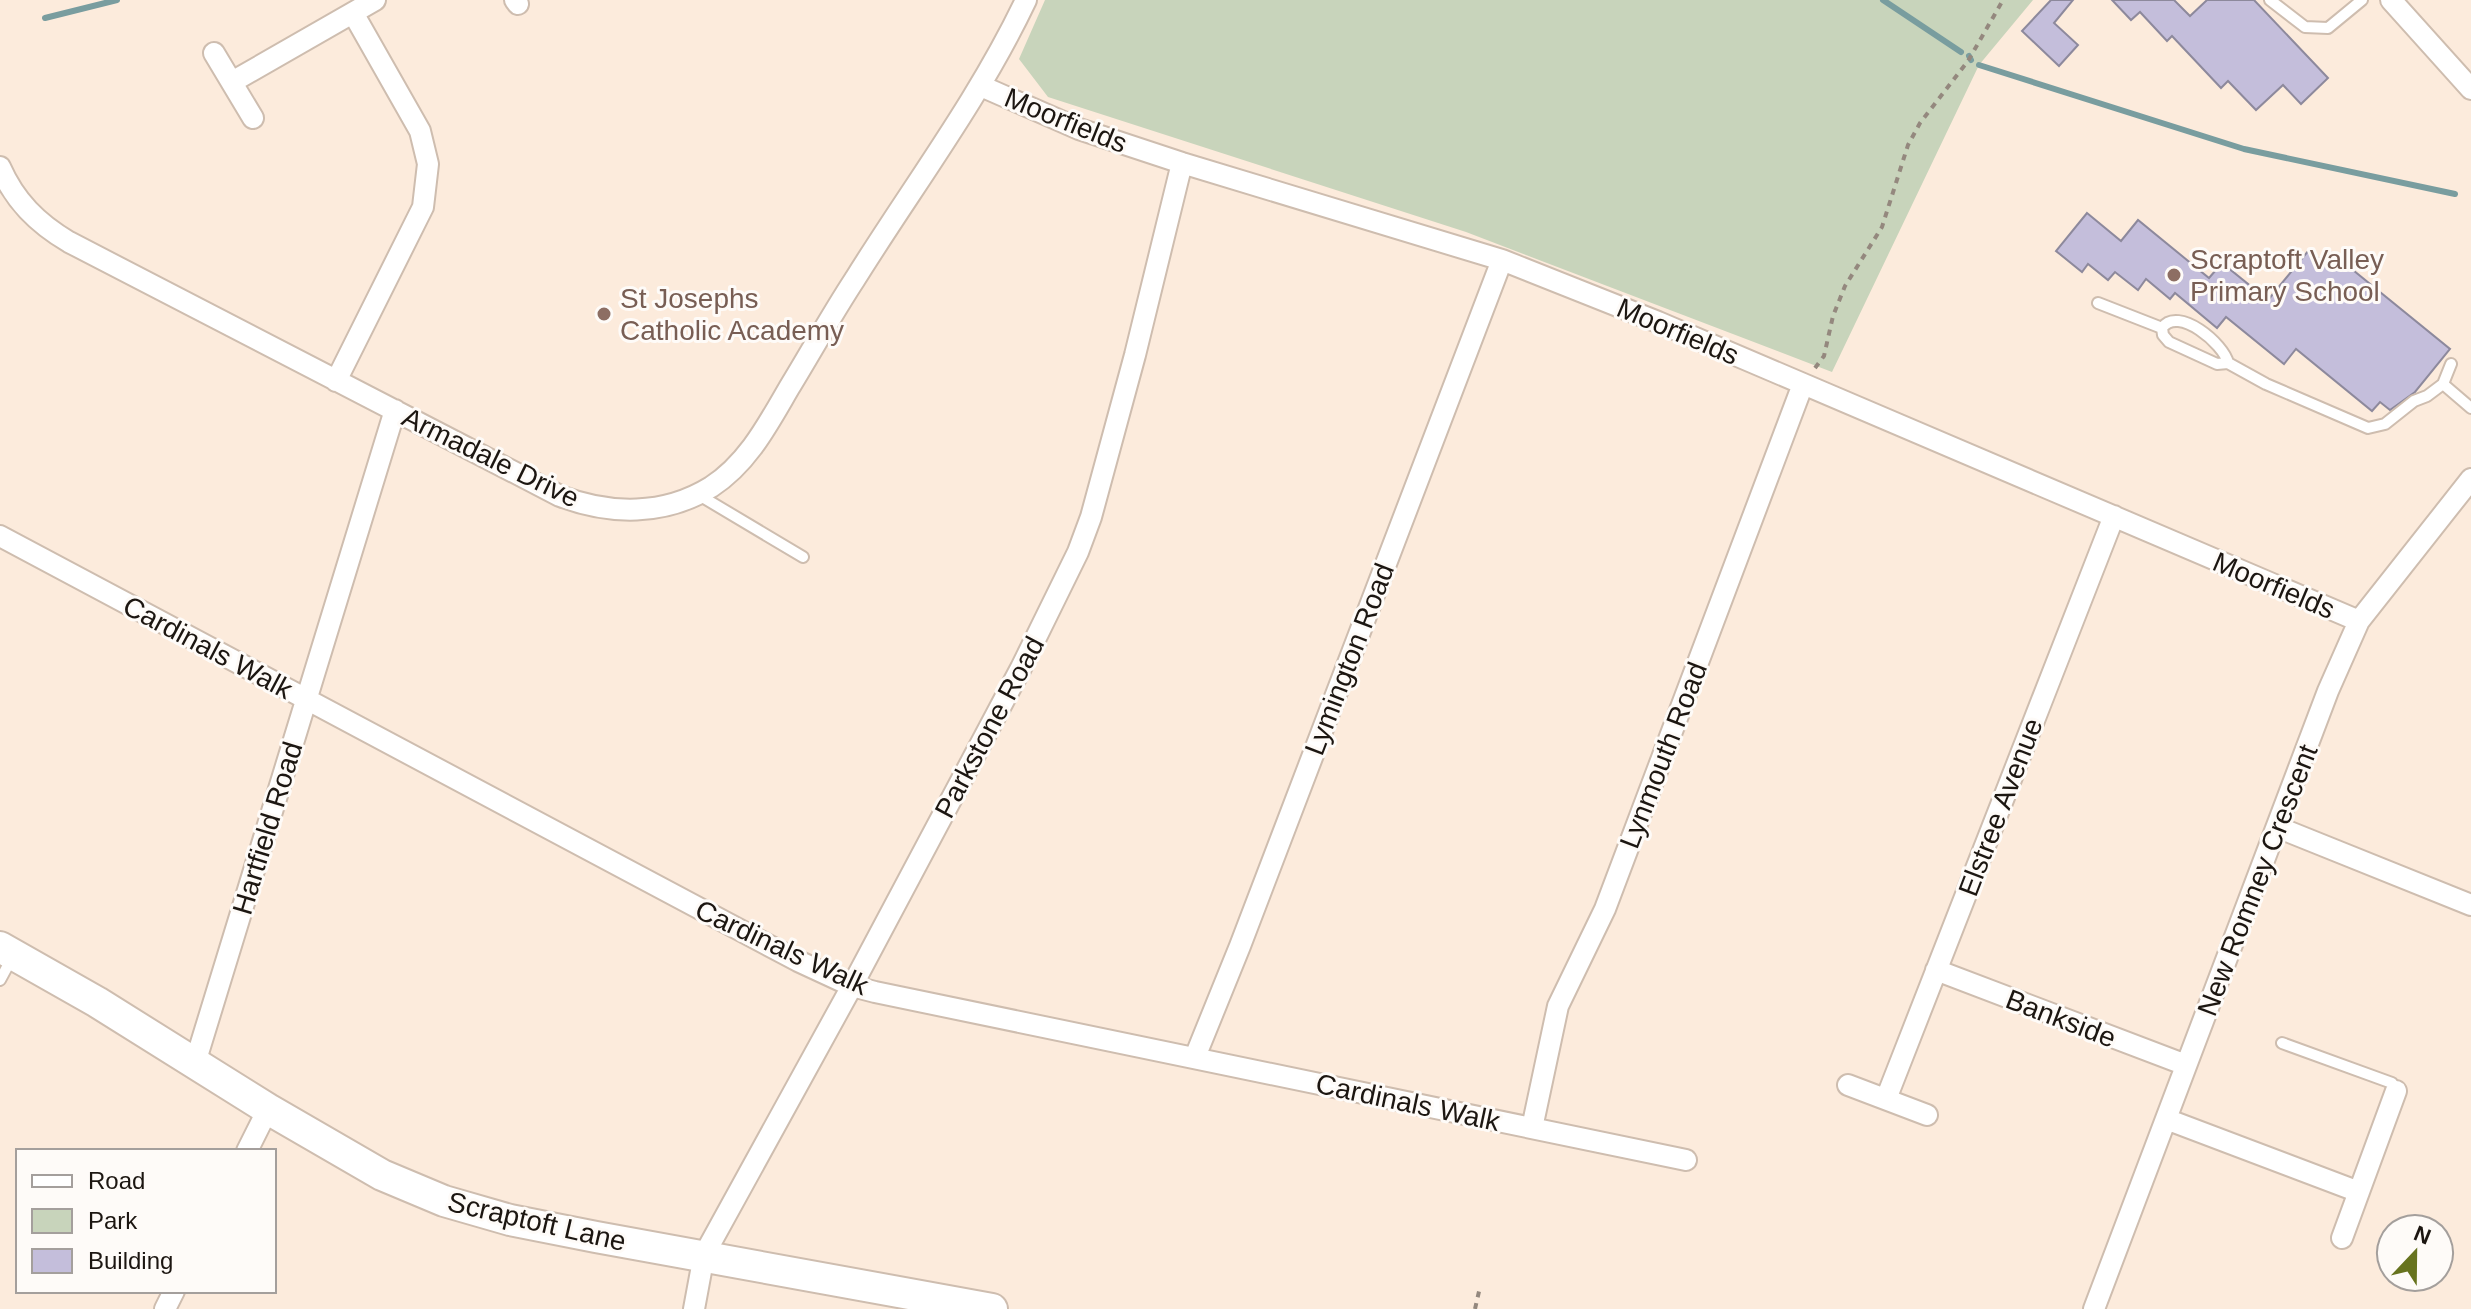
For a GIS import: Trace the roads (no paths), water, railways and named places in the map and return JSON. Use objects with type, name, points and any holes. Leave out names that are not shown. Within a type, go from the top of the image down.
[{"type":"street","points":[[232,82],[375,0]]},
{"type":"street","name":"Armadale Drive","points":[[0,167],[21,204],[51,232],[560,496],[623,511],[645,510],[697,494],[725,477],[759,439],[854,280],[981,86],[1026,0]]},
{"type":"street","points":[[2391,0],[2471,89]]},
{"type":"street","points":[[336,381],[418,221],[428,179],[420,131],[353,13]]},
{"type":"street","points":[[214,53],[253,118]]},
{"type":"street","name":"Moorfields","points":[[981,86],[1079,129],[1502,260],[1803,384],[2359,621]]},
{"type":"street","name":"Parkstone Road","points":[[694,1309],[704,1255],[852,986],[1021,668],[1078,552],[1091,517],[1135,355],[1182,163]]},
{"type":"street","name":"Lymington Road","points":[[1195,1057],[1502,260]]},
{"type":"street","name":"Lynmouth Road","points":[[1532,1128],[1558,1006],[1605,909],[1803,384]]},
{"type":"street","name":"Hartfield Road","points":[[195,1063],[395,410]]},
{"type":"street","name":"New Romney Crescent","points":[[2094,1309],[2328,691],[2359,621],[2439,515],[2471,479]]},
{"type":"street","name":"Elstree Avenue","points":[[1886,1099],[2114,516]]},
{"type":"street","name":"Cardinals Walk","points":[[0,536],[774,949],[852,986],[1686,1160]]},
{"type":"street","points":[[2277,827],[2471,905]]},
{"type":"street","name":"Scraptoft Lane","points":[[5,960],[195,1063],[382,1175],[444,1201],[524,1223],[992,1309]]},
{"type":"street","name":"Bankside","points":[[1936,970],[2186,1065]]},
{"type":"street","points":[[1848,1085],[1927,1115]]},
{"type":"street","points":[[2342,1238],[2396,1091]]},
{"type":"street","points":[[248,1149],[268,1109]]},
{"type":"street","points":[[2166,1119],[2359,1192]]},
{"type":"lane","points":[[2270,0],[2305,27],[2328,28],[2362,0]]},
{"type":"lane","points":[[2098,303],[2162,328]]},
{"type":"lane","points":[[2228,363],[2226,354],[2192,325],[2175,319],[2164,324],[2163,335],[2169,342],[2217,364],[2228,363],[2266,384],[2368,428],[2392,420],[2414,401],[2443,384],[2451,364]]},
{"type":"lane","points":[[2443,384],[2471,408]]},
{"type":"lane","points":[[697,494],[803,557]]},
{"type":"lane","points":[[2282,1043],[2392,1083],[2396,1091]]},
{"type":"waterway","points":[[45,18],[117,0]]},
{"type":"waterway","points":[[1883,0],[1961,52]]},
{"type":"waterway","points":[[1969,56],[1971,60]]},
{"type":"waterway","points":[[1979,65],[2244,149],[2455,194]]},
{"type":"place","name":"Scraptoft Valley Primary School","points":[[2174,275]]},
{"type":"place","name":"St Josephs Catholic Academy","points":[[604,314]]}]
